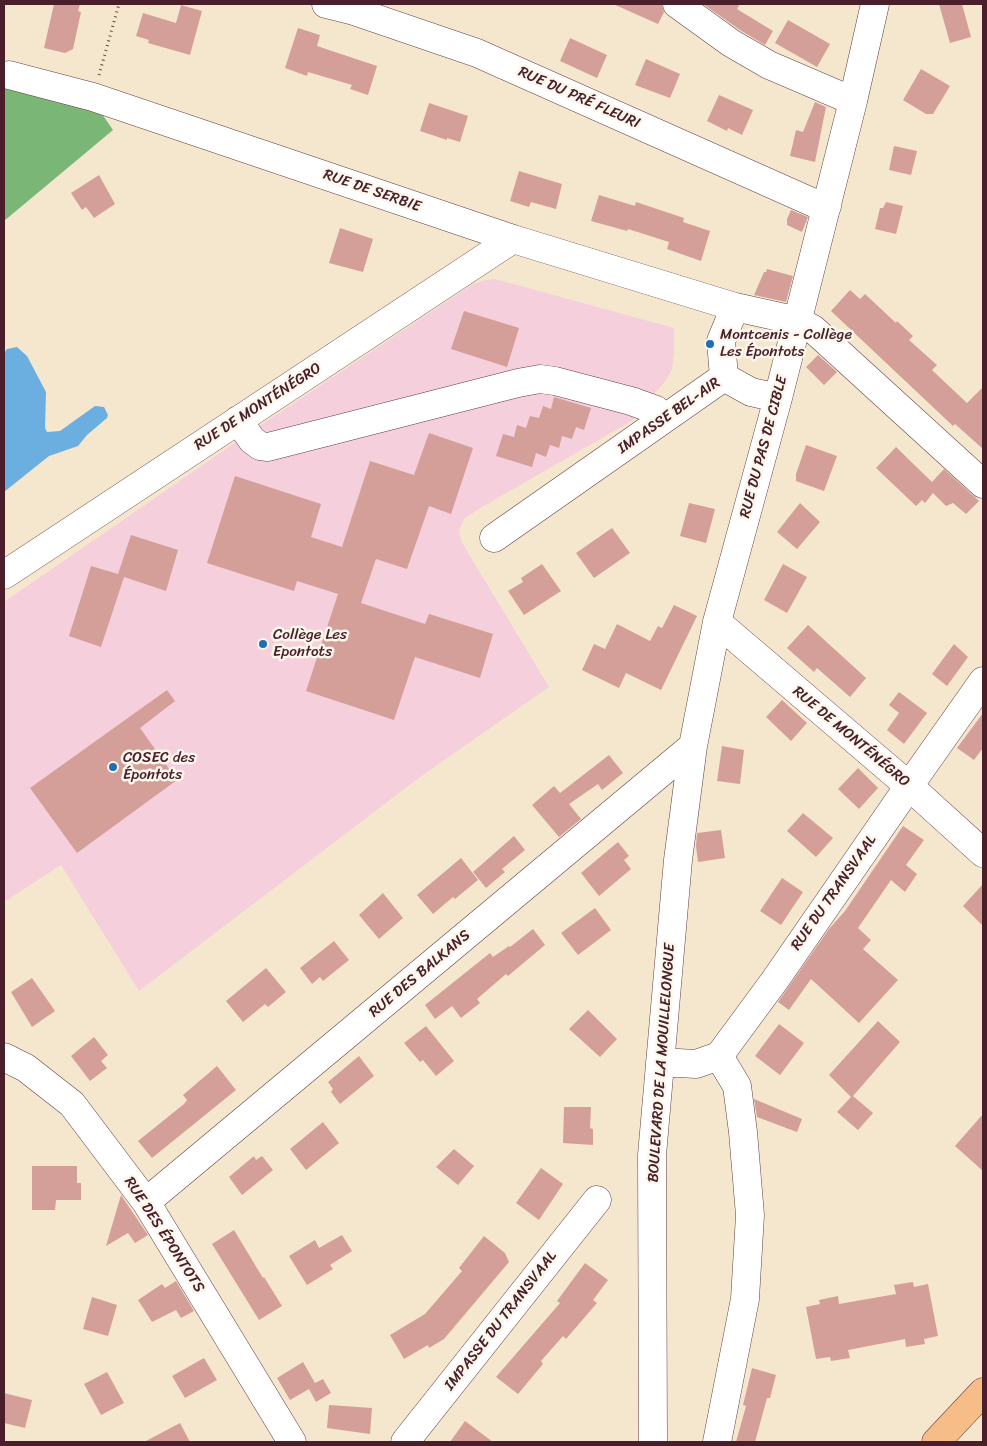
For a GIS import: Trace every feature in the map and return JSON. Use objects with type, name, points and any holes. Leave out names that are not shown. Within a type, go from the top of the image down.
[{"type":"main road","points":[[936,1442],[983,1392]]},
{"type":"street","name":"RUE DU PRÉ FLEURI","points":[[326,4],[354,10],[477,53],[806,199],[826,206]]},
{"type":"street","points":[[677,4],[731,43],[769,66],[853,101]]},
{"type":"street","name":"RUE DU PAS DE CIBLE","points":[[693,746],[717,622],[798,320],[853,101],[875,4]]},
{"type":"street","name":"RUE DE SERBIE","points":[[9,75],[93,97],[512,239],[735,307]]},
{"type":"street","name":"RUE DE MONTÉNÉGRO","points":[[4,575],[512,239]]},
{"type":"street","points":[[735,307],[798,320],[814,329],[983,484]]},
{"type":"street","name":"IMPASSE BEL-AIR","points":[[494,538],[724,377],[721,341],[735,307]]},
{"type":"street","points":[[724,377],[751,392],[778,398]]},
{"type":"street","points":[[238,420],[252,440],[260,446],[268,448],[518,383],[540,379],[555,380],[631,401],[656,410],[664,419]]},
{"type":"street","name":"RUE DE MONTÉNÉGRO","points":[[717,622],[909,786],[983,853]]},
{"type":"street","name":"RUE DU TRANSVAAL","points":[[719,1056],[775,980],[983,681]]},
{"type":"street","name":"BOULEVARD DE LA MOUILLELONGUE","points":[[653,1442],[652,1155],[678,860],[693,746]]},
{"type":"street","name":"RUE DES BALKANS","points":[[146,1202],[693,746]]},
{"type":"street","points":[[660,1062],[696,1064],[719,1056],[738,1086],[750,1215],[745,1299],[717,1442]]},
{"type":"street","name":"RUE DES ÉPONTOTS","points":[[4,1057],[26,1068],[72,1104],[146,1202],[292,1442]]},
{"type":"street","name":"IMPASSE DU TRANSVAAL","points":[[405,1442],[598,1200]]},
{"type":"path","points":[[93,97],[119,4]]},
{"type":"shaded area","name":"Collège Les Epontots","points":[[495,279],[674,328],[672,369],[666,380],[633,420],[477,510],[464,519],[459,530],[461,541],[549,687],[420,777],[139,991],[61,865],[4,902],[4,602],[252,431],[473,284]]},
{"type":"green space","points":[[4,74],[82,85],[113,130],[4,221]]},
{"type":"water","points":[[17,347],[27,356],[46,392],[45,428],[47,432],[60,431],[95,406],[104,407],[108,415],[78,446],[49,456],[4,492],[4,353],[7,349]]},
{"type":"building","points":[[54,4],[80,4],[78,11],[81,12],[73,49],[65,53],[44,48]]},
{"type":"building","points":[[613,4],[662,4],[664,12],[658,24]]},
{"type":"building","points":[[703,4],[740,4],[737,9],[773,31],[765,45]]},
{"type":"building","points":[[939,4],[962,4],[971,37],[950,43]]},
{"type":"building","points":[[181,5],[202,11],[190,55],[148,43],[149,40],[136,36],[143,13],[176,23]]},
{"type":"building","points":[[788,20],[830,44],[817,67],[775,43]]},
{"type":"building","points":[[298,28],[320,35],[317,46],[377,66],[368,95],[350,89],[352,85],[308,72],[307,76],[285,68]]},
{"type":"building","points":[[570,38],[607,55],[597,78],[560,61]]},
{"type":"building","points":[[646,59],[680,74],[670,98],[635,85]]},
{"type":"building","points":[[921,69],[950,86],[933,114],[926,114],[903,100]]},
{"type":"building","points":[[719,95],[753,110],[742,135],[728,128],[727,131],[707,121]]},
{"type":"building","points":[[815,102],[826,107],[815,162],[790,156],[796,130],[803,132]]},
{"type":"building","points":[[429,103],[468,116],[460,142],[447,138],[447,140],[420,131]]},
{"type":"building","points":[[894,146],[917,151],[911,175],[889,170]]},
{"type":"building","points":[[519,171],[562,184],[556,209],[531,202],[529,207],[510,201]]},
{"type":"building","points":[[99,175],[115,204],[94,218],[86,207],[82,210],[71,193]]},
{"type":"building","points":[[599,195],[635,206],[636,202],[684,218],[683,222],[710,231],[701,261],[667,249],[669,242],[628,229],[627,231],[591,221]]},
{"type":"building","points":[[886,202],[903,206],[896,234],[875,229],[880,208],[883,208]]},
{"type":"building","points":[[791,210],[808,217],[802,232],[787,225],[787,219]]},
{"type":"building","points":[[340,228],[373,239],[363,272],[329,263]]},
{"type":"building","points":[[767,269],[793,276],[786,302],[754,295]]},
{"type":"building","points":[[850,290],[860,299],[865,294],[913,336],[909,340],[937,365],[932,370],[967,403],[983,387],[983,449],[955,424],[953,426],[831,311]]},
{"type":"building","points":[[464,311],[519,328],[507,367],[451,349]]},
{"type":"building","points":[[818,355],[837,372],[824,385],[806,367]]},
{"type":"building","points":[[554,397],[591,408],[584,430],[576,427],[572,439],[562,436],[559,448],[550,445],[546,457],[536,453],[532,467],[496,456],[503,434],[514,437],[517,425],[526,428],[530,416],[539,418],[543,406],[551,409]]},
{"type":"building","points":[[429,433],[473,448],[451,514],[429,506],[407,569],[376,559],[361,603],[425,624],[429,614],[493,634],[480,678],[415,657],[394,720],[306,691],[338,594],[297,581],[294,591],[207,563],[235,476],[321,504],[311,537],[342,547],[370,461],[414,475]]},
{"type":"building","points":[[806,445],[837,456],[824,491],[796,481],[796,474]]},
{"type":"building","points":[[896,447],[932,482],[944,469],[979,501],[966,514],[953,503],[946,506],[933,493],[925,503],[922,500],[916,506],[876,468]]},
{"type":"building","points":[[689,503],[715,509],[706,543],[680,536]]},
{"type":"building","points":[[800,503],[820,522],[797,549],[777,532]]},
{"type":"building","points":[[612,528],[630,553],[594,578],[576,553]]},
{"type":"building","points":[[131,535],[178,550],[166,591],[124,577],[101,647],[69,636],[91,566],[118,574]]},
{"type":"building","points":[[542,564],[561,591],[524,615],[508,591],[523,582],[521,578]]},
{"type":"building","points":[[783,564],[807,577],[787,613],[764,600]]},
{"type":"building","points":[[674,605],[697,616],[661,690],[626,673],[619,688],[582,670],[594,644],[605,649],[617,624],[650,641],[658,626],[662,628]]},
{"type":"building","points":[[808,625],[866,678],[850,697],[817,668],[814,672],[787,648]]},
{"type":"building","points":[[954,644],[968,657],[947,686],[932,674]]},
{"type":"building","name":"COSEC des Épontots","points":[[167,690],[175,701],[140,728],[177,780],[77,853],[30,788]]},
{"type":"building","points":[[899,692],[927,713],[904,744],[887,730],[899,713],[889,705]]},
{"type":"building","points":[[782,700],[807,723],[791,741],[766,717]]},
{"type":"building","points":[[983,713],[983,748],[974,760],[957,748]]},
{"type":"building","points":[[722,746],[744,750],[740,784],[717,781]]},
{"type":"building","points":[[609,755],[623,773],[602,790],[598,784],[569,804],[581,819],[559,837],[532,805],[554,786],[560,793]]},
{"type":"building","points":[[858,768],[878,788],[859,809],[838,789]]},
{"type":"building","points":[[803,813],[833,838],[816,857],[787,831]]},
{"type":"building","points":[[903,826],[924,840],[906,865],[917,874],[905,892],[891,880],[858,928],[871,940],[863,949],[898,980],[859,1023],[811,979],[789,1010],[778,1002],[829,929],[845,911]]},
{"type":"building","points":[[721,830],[725,858],[698,862],[697,833]]},
{"type":"building","points":[[514,836],[525,850],[502,869],[505,872],[486,888],[473,872]]},
{"type":"building","points":[[618,842],[629,856],[624,860],[631,869],[599,896],[581,873]]},
{"type":"building","points":[[461,858],[478,880],[455,899],[453,897],[433,914],[417,895]]},
{"type":"building","points":[[782,878],[803,892],[781,925],[760,911]]},
{"type":"building","points":[[983,884],[983,926],[963,906]]},
{"type":"building","points":[[383,893],[403,918],[379,939],[359,915]]},
{"type":"building","points":[[595,908],[611,930],[578,955],[561,933]]},
{"type":"building","points":[[533,929],[545,945],[508,976],[506,974],[477,999],[480,1003],[461,1018],[452,1006],[435,1019],[425,1005],[490,953],[493,957],[510,947]]},
{"type":"building","points":[[334,941],[349,960],[323,981],[320,977],[312,984],[300,968]]},
{"type":"building","points":[[266,968],[286,992],[268,1007],[265,1004],[243,1022],[226,1001]]},
{"type":"building","points":[[32,978],[55,1011],[32,1027],[11,992]]},
{"type":"building","points":[[588,1010],[617,1039],[600,1057],[569,1029]]},
{"type":"building","points":[[878,1021],[900,1042],[853,1096],[873,1113],[858,1130],[837,1112],[851,1097],[829,1075]]},
{"type":"building","points":[[779,1024],[804,1043],[780,1075],[755,1056]]},
{"type":"building","points":[[426,1026],[454,1061],[436,1076],[423,1060],[420,1062],[404,1043]]},
{"type":"building","points":[[94,1037],[108,1055],[101,1061],[107,1068],[90,1081],[71,1056]]},
{"type":"building","points":[[359,1056],[374,1076],[340,1104],[331,1092],[333,1089],[328,1082]]},
{"type":"building","points":[[217,1066],[236,1090],[152,1158],[138,1141],[184,1104],[187,1100],[183,1095]]},
{"type":"building","points":[[754,1099],[802,1119],[797,1132],[757,1117]]},
{"type":"building","points":[[564,1107],[591,1107],[590,1128],[593,1129],[593,1145],[563,1143]]},
{"type":"building","points":[[983,1114],[983,1171],[955,1146]]},
{"type":"building","points":[[323,1122],[339,1143],[306,1170],[290,1149]]},
{"type":"building","points":[[454,1149],[474,1166],[458,1185],[436,1167]]},
{"type":"building","points":[[254,1156],[256,1160],[262,1156],[273,1170],[242,1195],[229,1177]]},
{"type":"building","points":[[32,1166],[77,1166],[77,1183],[81,1183],[81,1200],[56,1200],[55,1210],[32,1210]]},
{"type":"building","points":[[541,1168],[563,1184],[539,1220],[516,1203]]},
{"type":"building","points":[[121,1195],[148,1235],[135,1243],[128,1233],[106,1246]]},
{"type":"building","points":[[234,1230],[282,1306],[259,1320],[212,1244]]},
{"type":"building","points":[[342,1235],[352,1251],[330,1265],[333,1269],[307,1285],[289,1256],[315,1240],[319,1248]]},
{"type":"building","points":[[484,1236],[505,1253],[509,1262],[444,1339],[429,1348],[428,1345],[404,1359],[390,1335],[425,1314],[462,1271],[459,1268]]},
{"type":"building","points":[[585,1263],[608,1280],[593,1300],[597,1303],[566,1339],[563,1336],[541,1361],[543,1364],[518,1394],[496,1377],[560,1303],[557,1301]]},
{"type":"building","points":[[176,1281],[194,1311],[181,1318],[176,1310],[152,1322],[138,1300],[162,1284],[165,1288]]},
{"type":"building","points":[[913,1282],[914,1287],[928,1284],[938,1336],[924,1339],[925,1344],[906,1347],[905,1339],[848,1350],[850,1358],[831,1361],[830,1357],[816,1359],[806,1307],[820,1304],[819,1300],[838,1296],[839,1304],[896,1294],[894,1285]]},
{"type":"building","points":[[92,1297],[117,1305],[108,1336],[83,1329]]},
{"type":"building","points":[[204,1358],[217,1380],[185,1398],[172,1376]]},
{"type":"building","points":[[303,1362],[315,1383],[323,1379],[331,1393],[316,1402],[309,1389],[290,1400],[277,1378]]},
{"type":"building","points":[[752,1368],[776,1375],[770,1398],[767,1398],[755,1442],[736,1442],[746,1406],[743,1405]]},
{"type":"building","points":[[107,1372],[124,1403],[101,1415],[84,1384]]},
{"type":"building","points":[[4,1393],[32,1400],[25,1428],[4,1423]]},
{"type":"building","points":[[329,1405],[372,1408],[370,1434],[327,1428]]},
{"type":"building","points":[[465,1421],[493,1442],[450,1442]]},
{"type":"building","points":[[180,1423],[190,1442],[144,1442]]},
{"type":"place","name":"Montcenis - Collège Les Épontots","points":[[710,344]]},
{"type":"place","name":"Collège Les Epontots","points":[[263,644]]},
{"type":"place","name":"COSEC des Épontots","points":[[113,767]]}]
